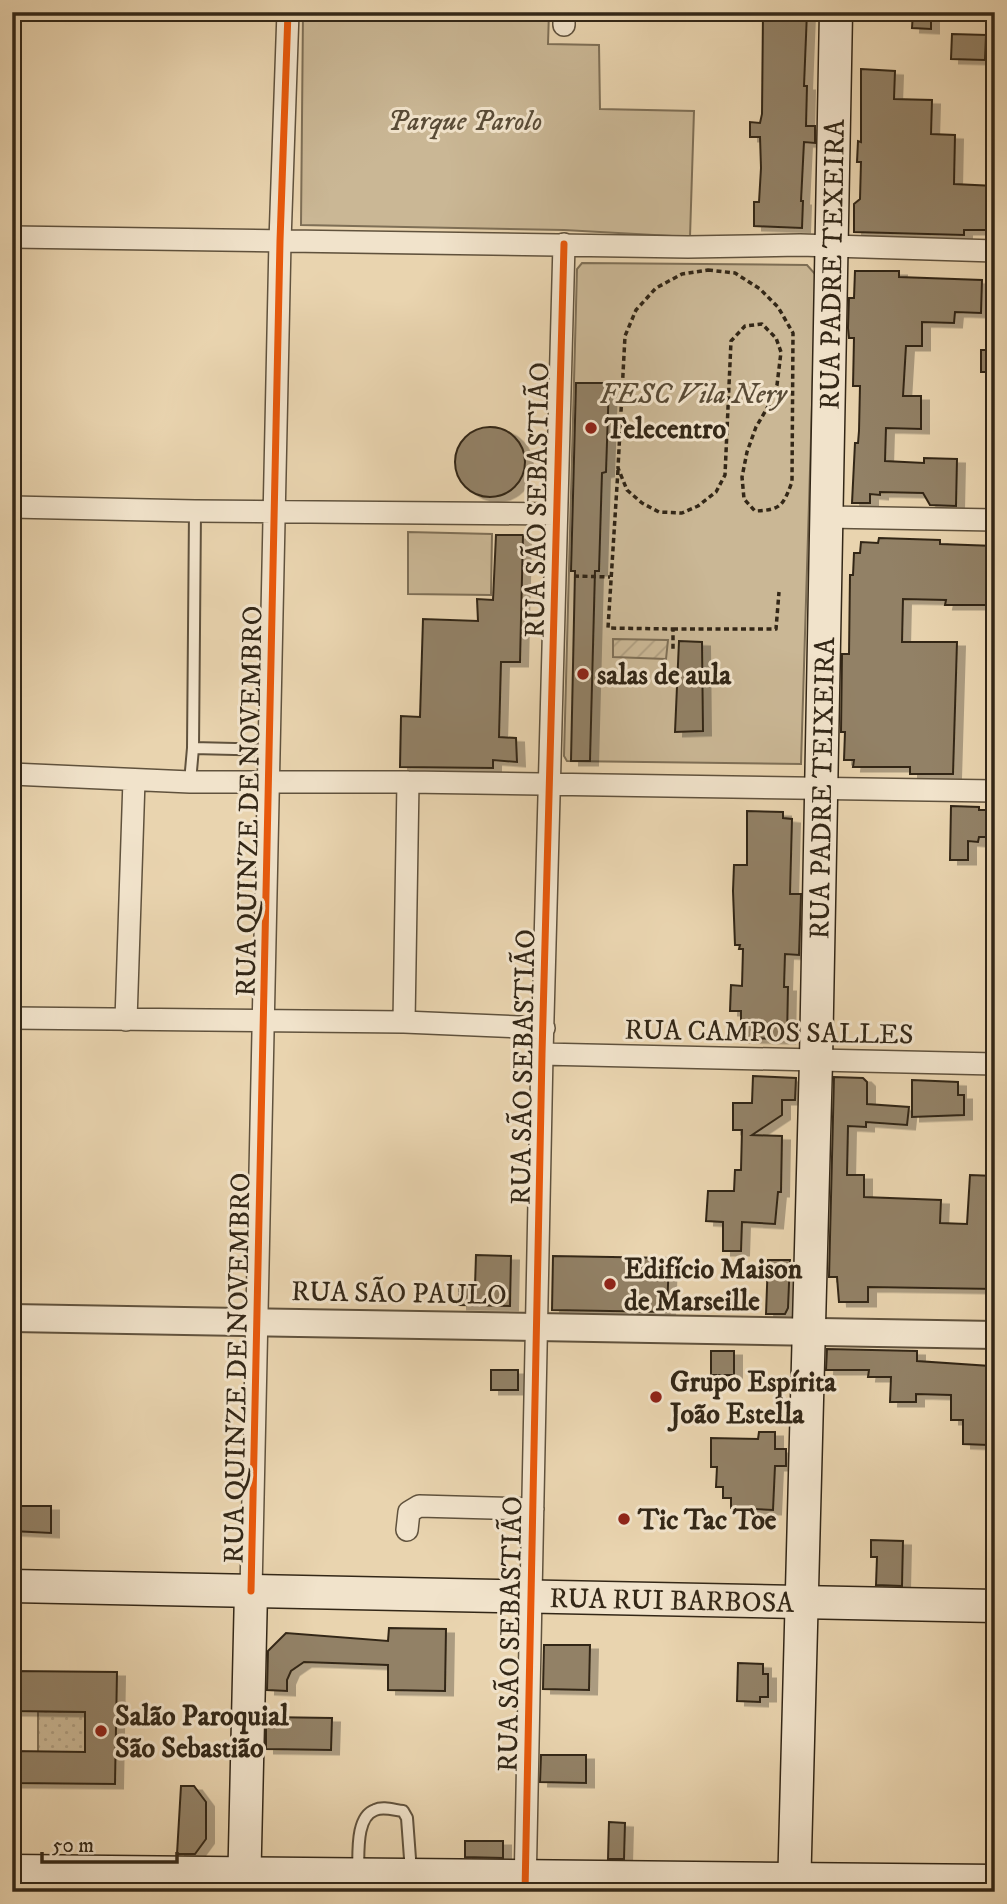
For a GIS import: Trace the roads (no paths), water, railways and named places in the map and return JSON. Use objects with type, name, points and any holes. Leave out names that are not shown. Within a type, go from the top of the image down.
[{"type":"main road","name":"RUA PADRE TEXEIRA","points":[[827,517],[836,12]]},
{"type":"main road","name":"RUA PADRE TEIXEIRA","points":[[816,1059],[827,517]]},
{"type":"main road","points":[[794,1885],[816,1059]]},
{"type":"main road","name":"RUA RUI BARBOSA","points":[[12,1586],[995,1606]]},
{"type":"main road","name":"RUA QUINZE DE NOVEMBRO","points":[[245,1883],[251,1591]]},
{"type":"main road","points":[[12,1871],[245,1883],[357,1875],[411,1875],[525,1884],[794,1885],[995,1881]]},
{"type":"street","name":"RUA QUINZE DE NOVEMBRO","points":[[251,1591],[288,12]]},
{"type":"street","points":[[12,237],[833,246],[995,251]]},
{"type":"street","name":"RUA SÃO SEBASTIÃO","points":[[525,1884],[542,1054],[564,244]]},
{"type":"street","points":[[12,507],[555,514]]},
{"type":"street","points":[[827,517],[995,520]]},
{"type":"street","points":[[12,774],[190,782],[408,782],[995,791]]},
{"type":"street","points":[[126,1020],[134,780]]},
{"type":"street","points":[[404,1022],[408,782]]},
{"type":"street","points":[[12,1018],[404,1022],[544,1028]]},
{"type":"street","name":"RUA CAMPOS SALLES","points":[[542,1054],[995,1064]]},
{"type":"street","name":"RUA SÃO PAULO","points":[[12,1318],[995,1335]]},
{"type":"street","points":[[407,1530],[409,1512],[419,1506],[533,1509]]},
{"type":"lane","points":[[190,782],[193,748],[195,511]]},
{"type":"lane","points":[[193,748],[271,750]]},
{"type":"lane","points":[[357,1875],[360,1835],[365,1817],[374,1810],[386,1808],[403,1811],[408,1818],[411,1875]]},
{"type":"place","name":"Telecentro","points":[[591,428]]},
{"type":"place","name":"salas de aula","points":[[583,674]]},
{"type":"place","name":"Edifício Maison de Marseille","points":[[610,1284]]},
{"type":"place","name":"Grupo Espírita João Estella","points":[[656,1397]]},
{"type":"place","name":"Tic Tac Toe","points":[[624,1519]]},
{"type":"place","name":"Salão Paroquial São Sebastião","points":[[101,1731]]},
{"type":"park label","name":"Parque Parolo","points":[[465,120]]},
{"type":"park label","name":"FESC Vila Nery","points":[[693,393]]}]
